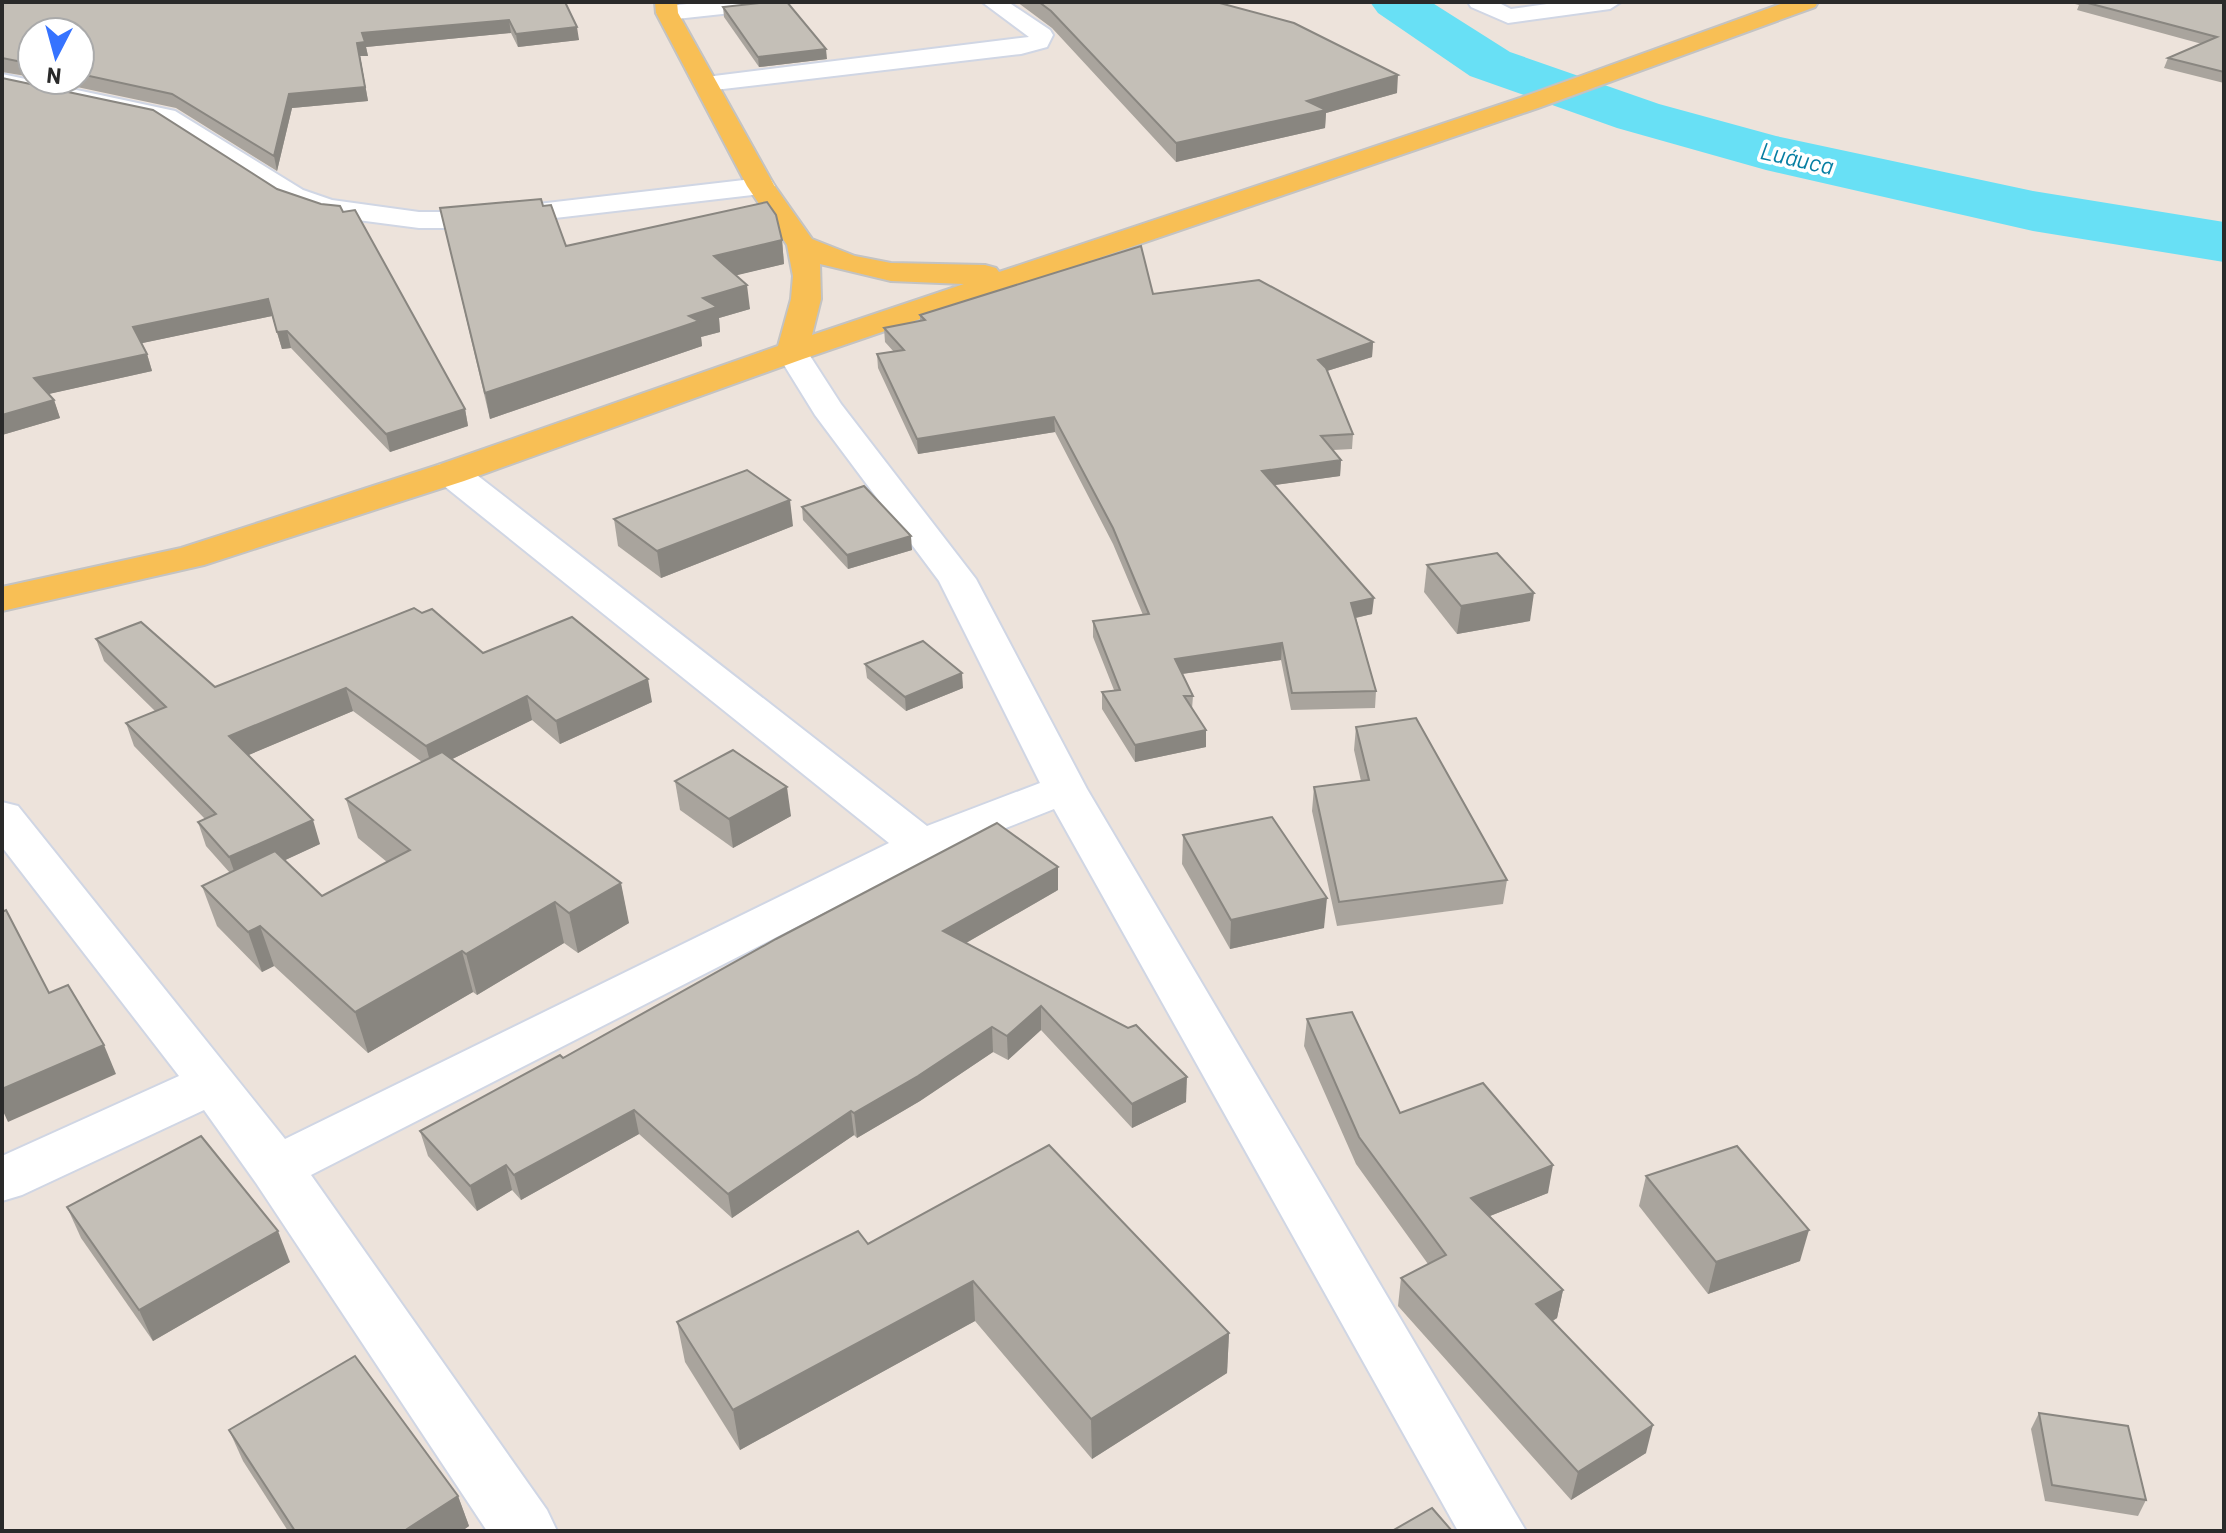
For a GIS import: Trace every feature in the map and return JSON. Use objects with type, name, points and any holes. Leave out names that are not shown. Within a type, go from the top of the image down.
[{"type":"main road","points":[[2,599],[191,557],[451,473],[792,352],[1529,103],[1807,2]]},
{"type":"main road","points":[[666,7],[761,186],[802,245],[808,276],[806,299],[792,352]]},
{"type":"main road","points":[[802,245],[829,260],[905,273],[960,276],[1035,270]]},
{"type":"street","points":[[666,7],[769,2]]},
{"type":"street","points":[[706,84],[1021,47],[1039,42],[1042,35],[993,2]]},
{"type":"street","points":[[1479,2],[1508,16],[1610,2]]},
{"type":"street","points":[[2,81],[166,116],[293,196],[327,208],[419,220],[469,220],[761,186]]},
{"type":"street","points":[[792,352],[827,408],[957,579],[1065,789],[1493,1531]]},
{"type":"street","points":[[451,473],[921,845]]},
{"type":"street","points":[[276,1168],[921,845],[1065,789]]},
{"type":"street","points":[[2,816],[213,1083],[276,1168],[524,1531]]},
{"type":"street","points":[[2,1180],[213,1083]]},
{"type":"building","points":[[2,2],[565,2],[577,27],[516,34],[509,20],[362,33],[365,42],[357,43],[365,87],[289,94],[274,156],[172,94],[96,77],[96,16],[16,16],[16,61],[2,58]]},
{"type":"building","points":[[787,2],[826,49],[758,57],[723,7]]},
{"type":"building","points":[[1039,2],[1216,2],[1294,23],[1398,75],[1307,101],[1326,110],[1176,143]]},
{"type":"building","points":[[2084,2],[2224,2],[2224,72],[2168,58],[2217,37]]},
{"type":"building","points":[[2,78],[16,81],[16,96],[87,96],[153,110],[277,189],[321,204],[340,206],[343,212],[355,210],[465,409],[386,434],[287,331],[277,332],[268,299],[133,327],[147,354],[34,378],[54,400],[2,415]]},
{"type":"building","points":[[541,199],[543,206],[551,205],[566,246],[767,202],[776,215],[782,240],[714,256],[747,285],[703,298],[717,307],[689,316],[699,321],[485,393],[440,208]]},
{"type":"building","points":[[1141,246],[1153,294],[1259,280],[1373,342],[1318,360],[1326,368],[1353,434],[1321,436],[1341,460],[1262,471],[1374,598],[1351,603],[1376,691],[1292,693],[1282,643],[1175,659],[1193,696],[1184,696],[1206,730],[1135,745],[1102,692],[1120,690],[1093,621],[1149,614],[1113,528],[1054,417],[917,439],[877,354],[904,350],[884,328],[925,320],[920,315]]},
{"type":"building","points":[[747,470],[790,500],[657,551],[614,519]]},
{"type":"building","points":[[864,486],[911,536],[847,555],[802,507]]},
{"type":"building","points":[[1497,553],[1534,593],[1461,606],[1427,565]]},
{"type":"building","points":[[414,608],[422,613],[432,609],[483,653],[572,617],[648,679],[556,721],[527,696],[426,746],[346,688],[229,736],[313,820],[229,857],[198,822],[216,814],[126,723],[166,707],[96,639],[141,622],[215,687]]},
{"type":"building","points":[[923,641],[962,673],[905,697],[865,664]]},
{"type":"building","points":[[1416,718],[1507,880],[1339,902],[1314,787],[1369,780],[1356,727]]},
{"type":"building","points":[[733,750],[787,787],[729,819],[675,781]]},
{"type":"building","points":[[442,752],[621,883],[569,913],[555,902],[466,954],[462,951],[355,1012],[260,926],[248,932],[202,886],[275,851],[322,896],[410,850],[346,799]]},
{"type":"building","points":[[1272,817],[1327,898],[1231,920],[1183,835]]},
{"type":"building","points":[[997,823],[1058,867],[943,931],[1128,1028],[1136,1025],[1187,1077],[1132,1104],[1041,1006],[1007,1036],[992,1027],[918,1076],[854,1113],[851,1111],[728,1194],[634,1110],[514,1175],[506,1165],[470,1186],[420,1131],[560,1055],[563,1058],[776,939]]},
{"type":"building","points":[[6,910],[49,993],[68,985],[104,1045],[2,1089],[2,912]]},
{"type":"building","points":[[1352,1012],[1400,1113],[1483,1083],[1553,1165],[1471,1198],[1563,1290],[1536,1304],[1653,1425],[1578,1472],[1401,1278],[1446,1255],[1359,1137],[1307,1019]]},
{"type":"building","points":[[201,1136],[278,1231],[139,1310],[67,1207]]},
{"type":"building","points":[[1049,1145],[1229,1333],[1091,1419],[973,1281],[733,1410],[677,1322],[858,1231],[868,1244]]},
{"type":"building","points":[[1737,1146],[1809,1230],[1716,1262],[1646,1176]]},
{"type":"building","points":[[355,1356],[458,1496],[404,1531],[295,1531],[229,1430]]},
{"type":"building","points":[[2039,1413],[2128,1426],[2146,1500],[2052,1485]]},
{"type":"building","points":[[1432,1508],[1452,1531],[1392,1531]]},
{"type":"waterway","name":"Luáuca","points":[[1396,2],[1490,64],[1638,116],[1766,152],[2033,211],[2224,242]]}]
